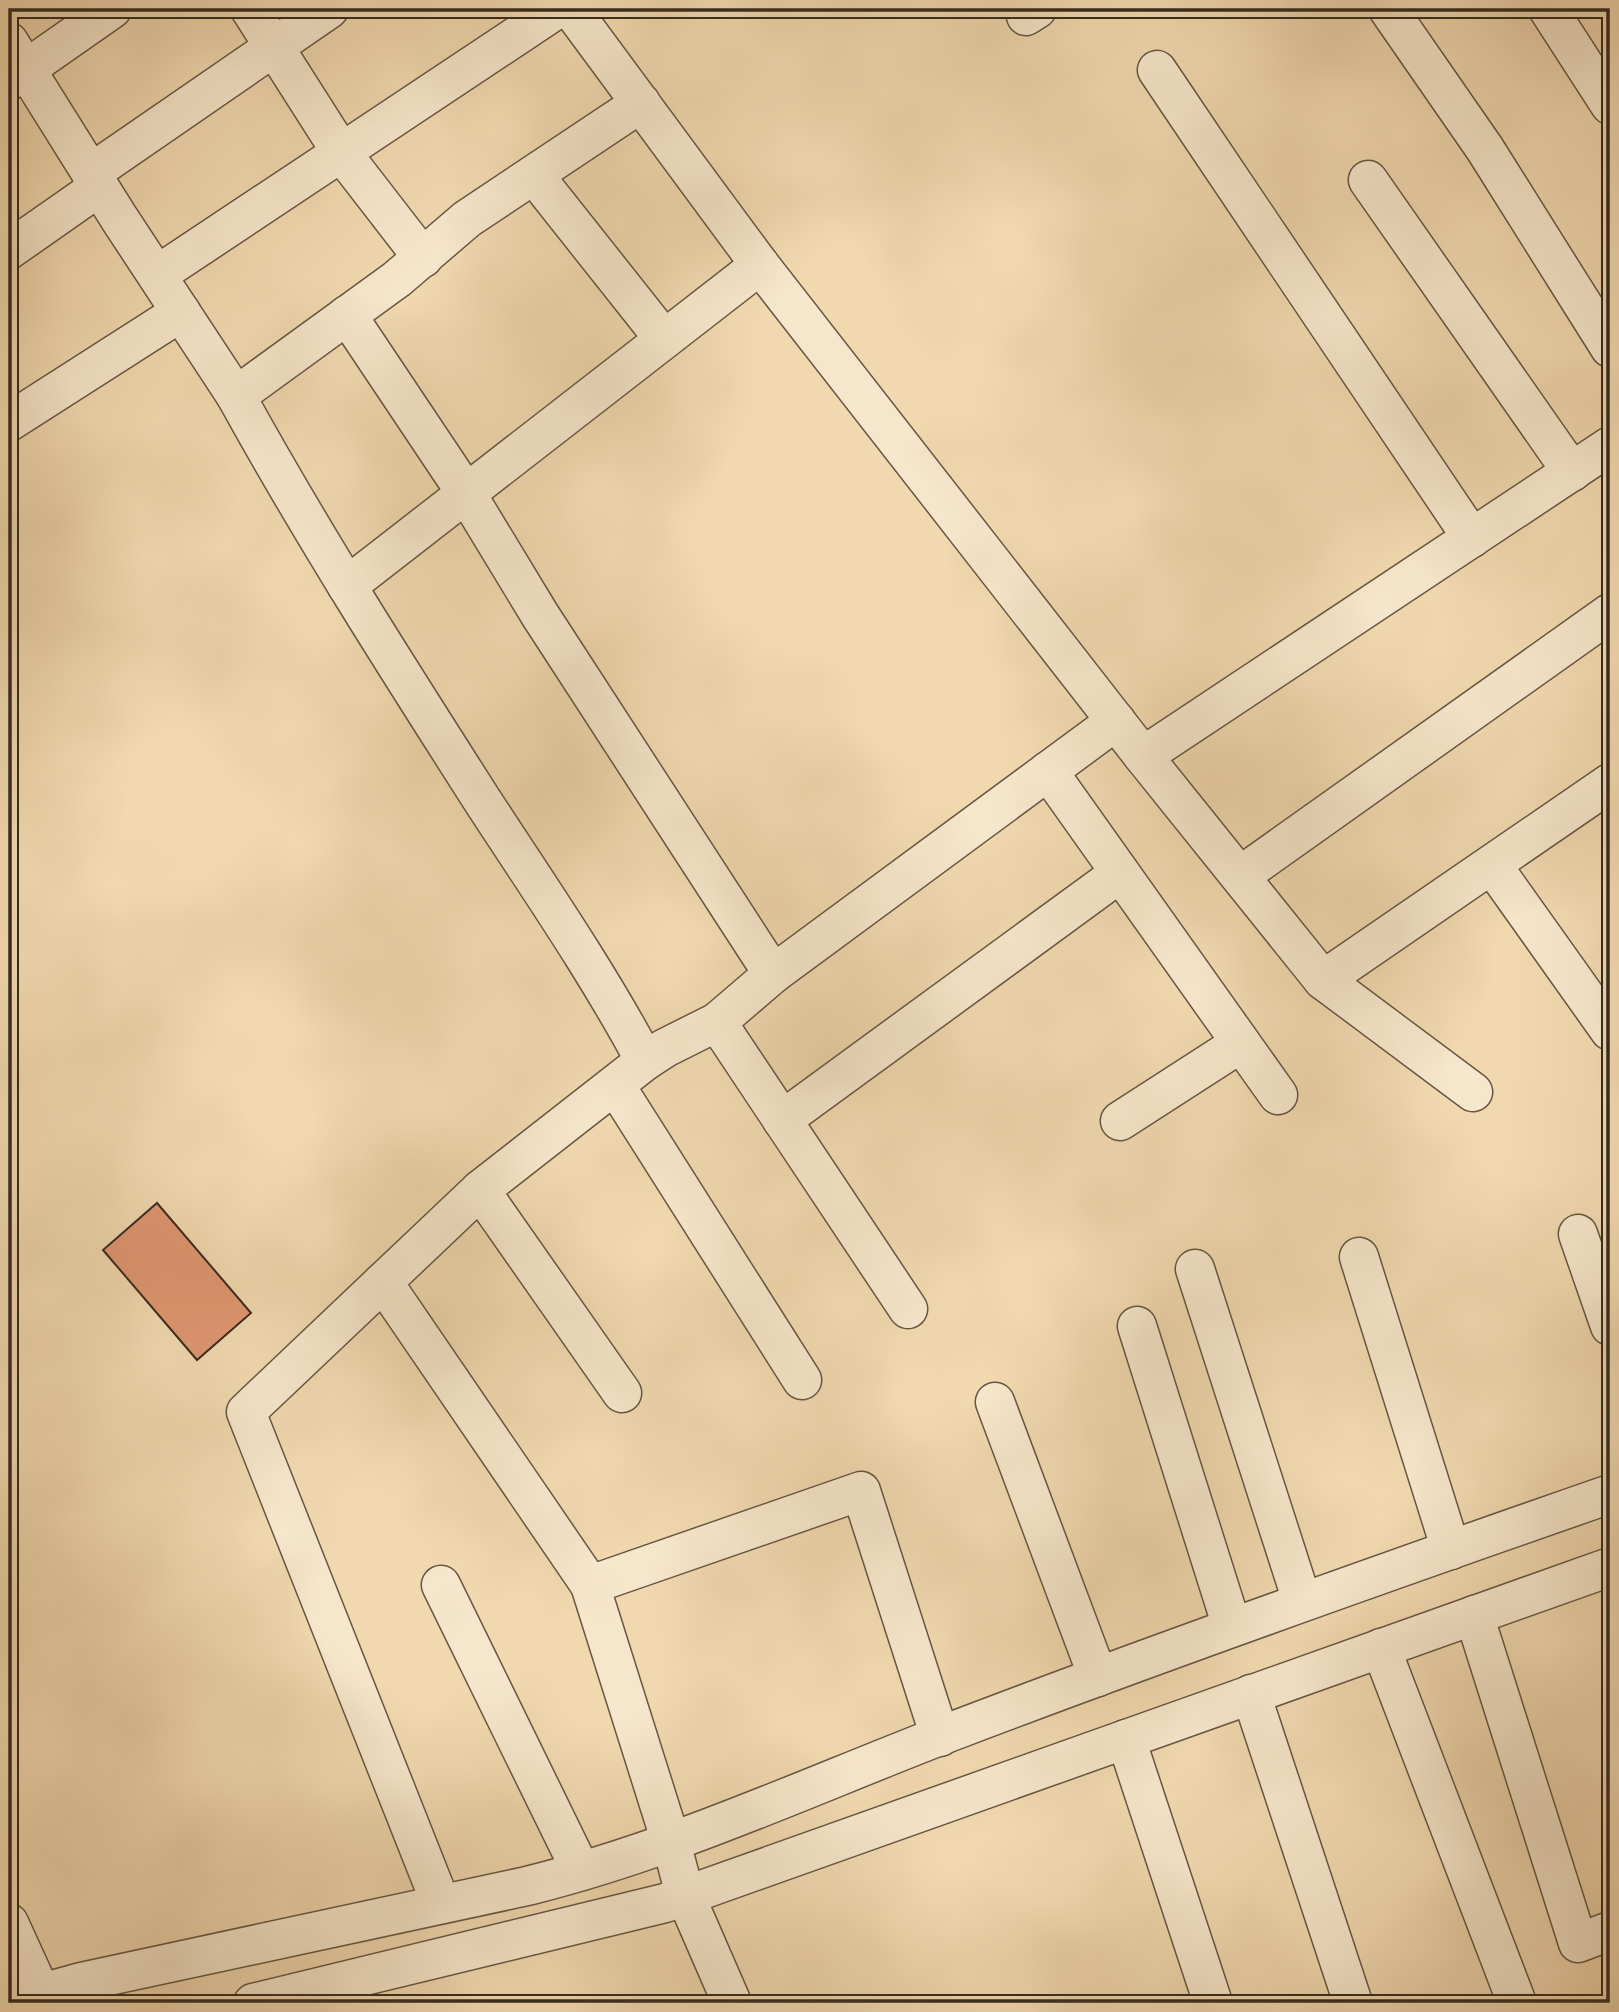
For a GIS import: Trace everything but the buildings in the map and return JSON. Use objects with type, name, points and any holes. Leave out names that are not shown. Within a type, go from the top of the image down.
[{"type":"street","points":[[112,9],[15,64],[95,180],[236,396],[293,499],[617,1008],[645,1061]]},
{"type":"street","points":[[250,9],[341,152],[423,258]]},
{"type":"street","points":[[9,250],[95,180],[329,9]]},
{"type":"street","points":[[157,275],[557,9]]},
{"type":"street","points":[[571,9],[760,265],[1143,756],[1324,980],[1473,1093]]},
{"type":"street","points":[[1388,9],[1485,149],[1610,348]]},
{"type":"street","points":[[1548,9],[1610,105]]},
{"type":"street","points":[[1157,70],[1472,538]]},
{"type":"street","points":[[236,396],[423,258],[467,219],[640,103]]},
{"type":"street","points":[[534,175],[664,339]]},
{"type":"street","points":[[1368,180],[1572,472]]},
{"type":"street","points":[[347,586],[760,265]]},
{"type":"street","points":[[9,422],[181,312]]},
{"type":"street","points":[[347,315],[466,493],[547,626],[773,974]]},
{"type":"street","points":[[1143,756],[1610,446]]},
{"type":"street","points":[[1240,876],[1610,613]]},
{"type":"street","points":[[441,1904],[246,1412],[480,1189],[645,1061],[718,1022],[773,974],[1116,721]]},
{"type":"street","points":[[1048,771],[1278,1095]]},
{"type":"street","points":[[1324,980],[1492,864],[1605,797]]},
{"type":"street","points":[[1492,864],[1610,1031]]},
{"type":"street","points":[[782,1120],[1120,873]]},
{"type":"street","points":[[718,1022],[908,1309]]},
{"type":"street","points":[[1120,1121],[1241,1043]]},
{"type":"street","points":[[615,1085],[802,1380]]},
{"type":"street","points":[[480,1189],[622,1393]]},
{"type":"street","points":[[1578,1234],[1610,1326]]},
{"type":"street","points":[[1359,1256],[1451,1550]]},
{"type":"street","points":[[1195,1269],[1302,1601]]},
{"type":"street","points":[[383,1282],[590,1585],[671,1842],[685,1895],[732,2003]]},
{"type":"street","points":[[1137,1326],[1231,1627]]},
{"type":"street","points":[[995,1402],[1098,1677]]},
{"type":"street","points":[[590,1585],[860,1491],[940,1737]]},
{"type":"street","points":[[9,1923],[25,1998],[80,1982],[581,1871],[671,1842],[1231,1627],[1610,1494]]},
{"type":"street","points":[[253,2003],[665,1903],[1610,1567]]},
{"type":"street","points":[[441,1585],[581,1871]]},
{"type":"street","points":[[1474,1615],[1578,1943],[1610,1931]]},
{"type":"street","points":[[1381,1648],[1517,2003]]},
{"type":"street","points":[[1251,1694],[1353,2003]]},
{"type":"street","points":[[1126,1739],[1213,2003]]}]
